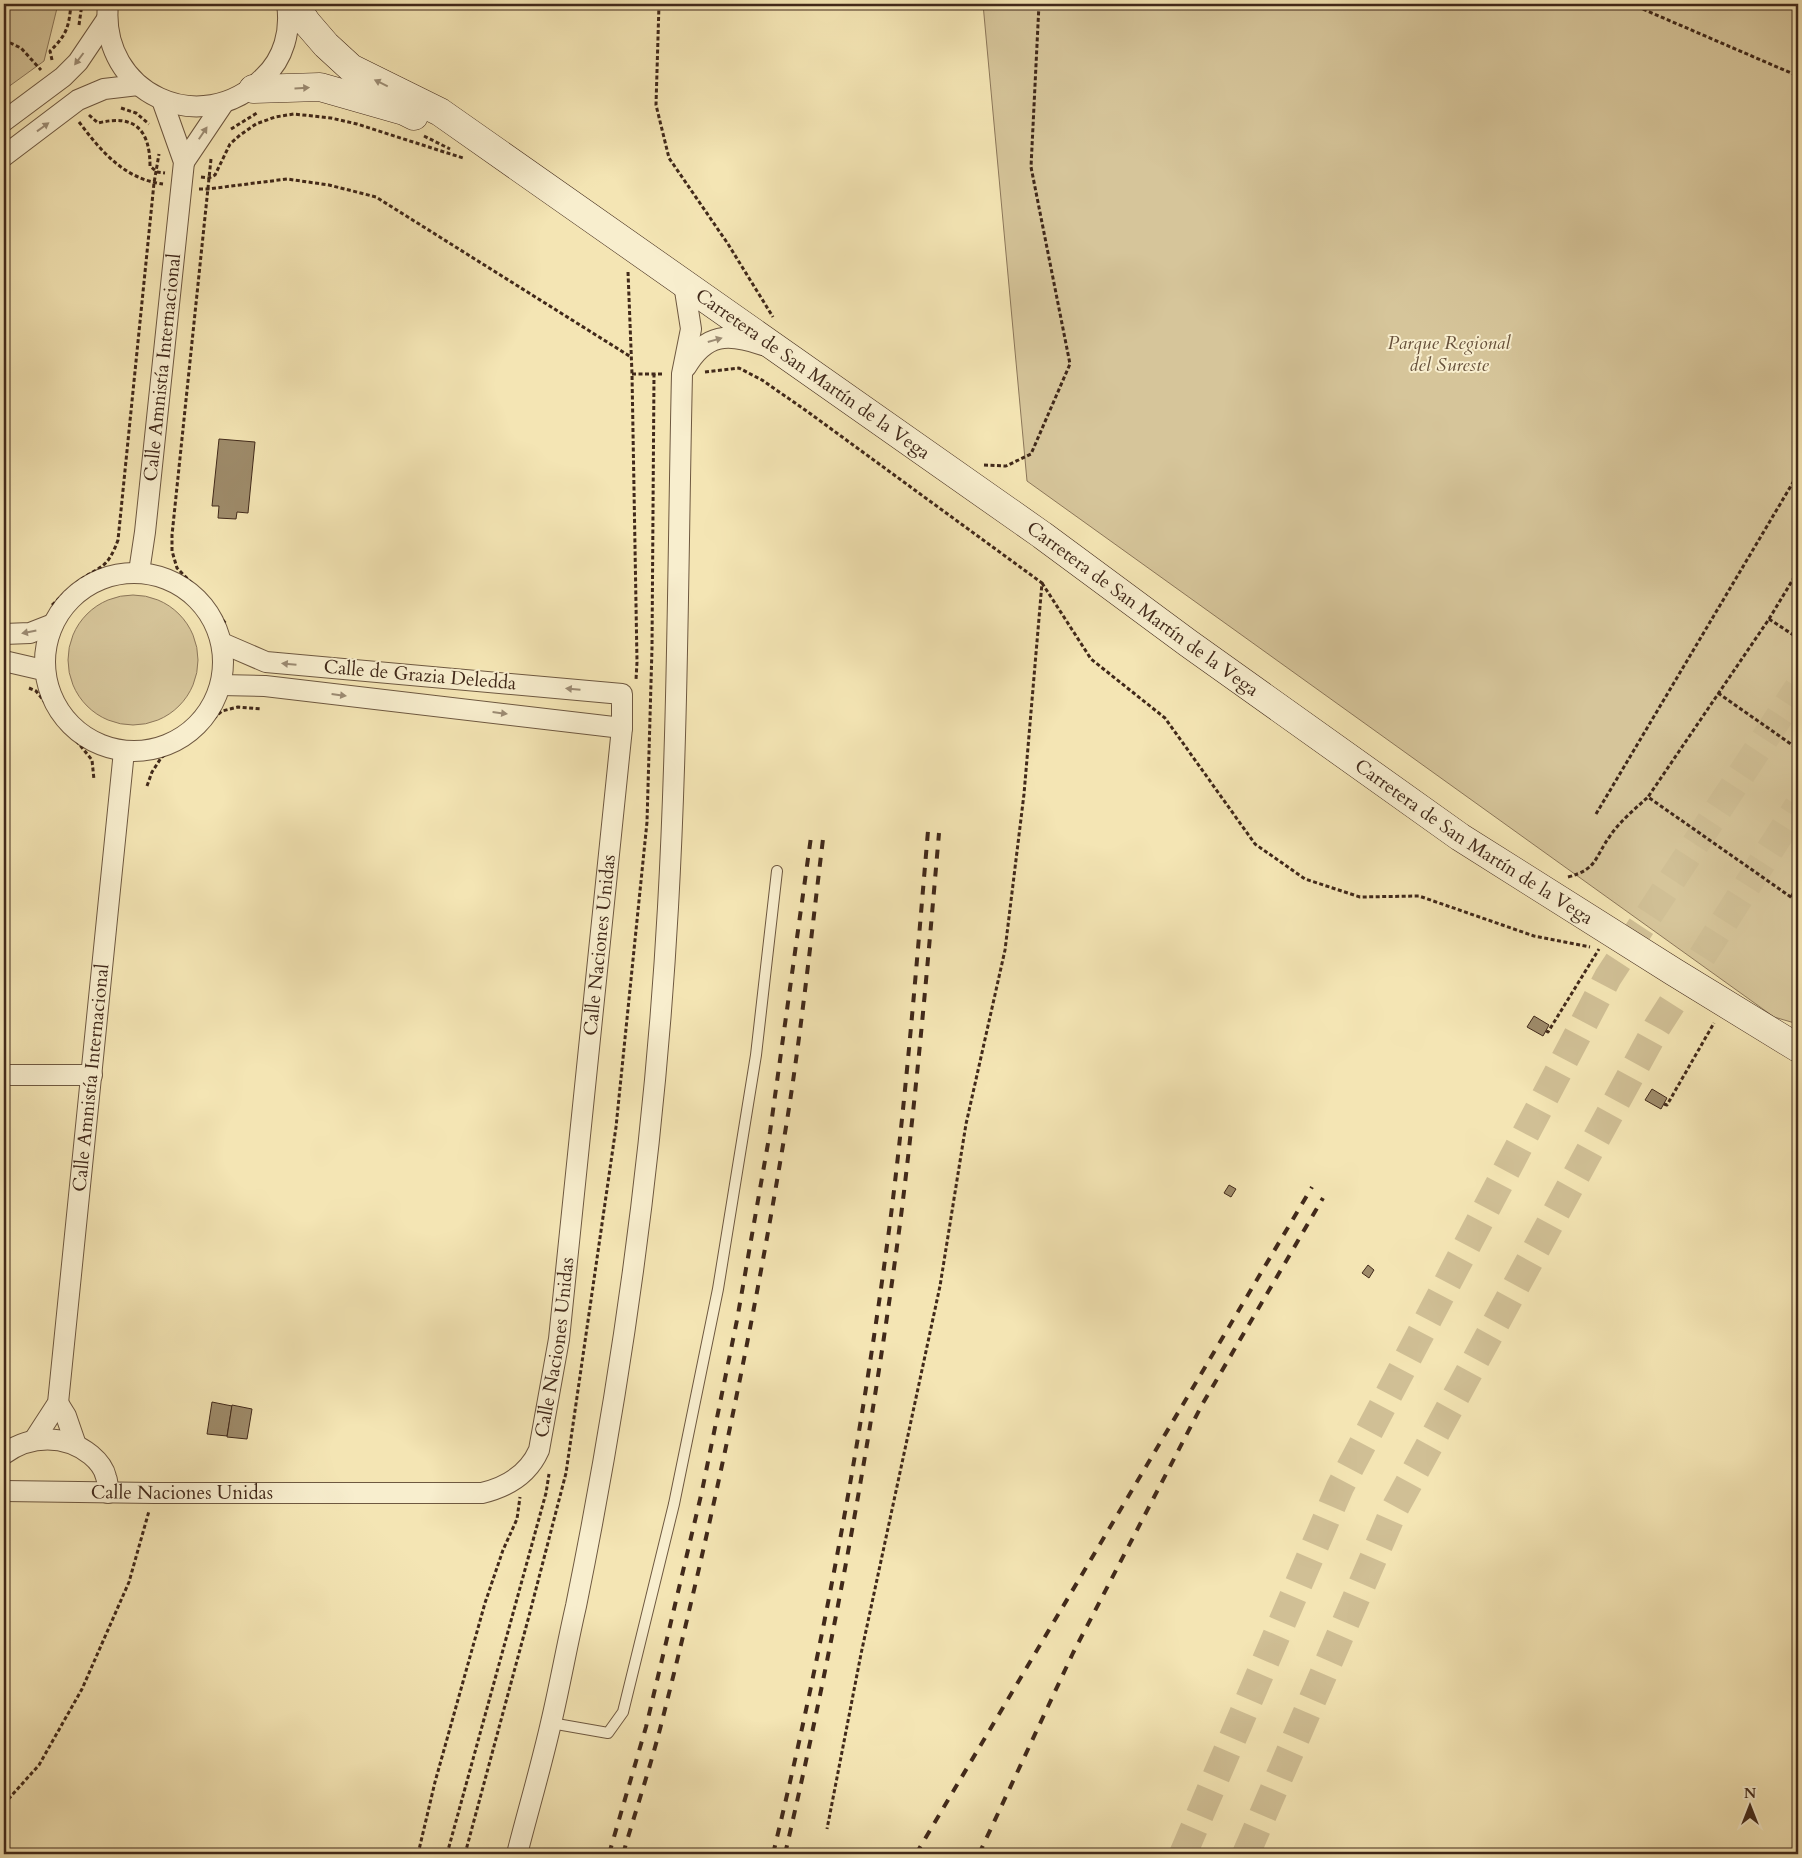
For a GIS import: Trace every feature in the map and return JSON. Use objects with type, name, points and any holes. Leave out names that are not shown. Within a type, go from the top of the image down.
[{"type":"street","points":[[108,11],[111,44],[122,66],[138,85],[162,100],[189,107],[206,107],[223,104],[238,98],[259,99],[285,46],[289,18],[288,4]]},
{"type":"street","name":"Carretera de San Martín de la Vega","points":[[294,4],[326,46],[351,68],[440,112],[1042,535],[1188,643],[1452,831],[1798,1048]]},
{"type":"street","points":[[4,121],[59,66],[78,62],[108,11]]},
{"type":"street","points":[[4,156],[78,100],[104,89],[138,85]]},
{"type":"street","name":"Carretera de San Martín de la Vega","points":[[259,99],[320,87],[404,111],[498,153]]},
{"type":"street","name":"Calle Amnistía Internacional","points":[[139,572],[183,175],[162,100]]},
{"type":"street","name":"Calle Amnistía Internacional","points":[[183,175],[223,104]]},
{"type":"street","points":[[517,1854],[551,1723],[590,1534],[612,1416],[642,1208],[652,1110],[668,907],[691,373],[691,329],[684,284]]},
{"type":"street","points":[[691,373],[700,348],[717,339],[729,337],[744,339],[777,350]]},
{"type":"street","points":[[4,634],[30,633],[52,616],[59,611],[80,588],[108,575],[139,572],[168,579],[192,594],[225,635],[224,664],[220,685],[210,709],[194,729],[172,743],[148,751],[124,751],[93,743],[68,725],[51,699],[43,670],[52,616]]},
{"type":"street","name":"Calle de Grazia Deledda","points":[[225,635],[266,662],[622,694]]},
{"type":"street","points":[[4,661],[43,670]]},
{"type":"street","name":"Calle de Grazia Deledda","points":[[220,685],[264,686],[622,728]]},
{"type":"street","name":"Calle Naciones Unidas","points":[[4,1491],[482,1493],[495,1490],[523,1474],[535,1460],[539,1450],[559,1339],[622,728],[622,694]]},
{"type":"street","name":"Calle Amnistía Internacional","points":[[34,1440],[58,1403],[124,751]]},
{"type":"street","points":[[4,1075],[92,1075]]},
{"type":"street","points":[[58,1403],[66,1416],[76,1445]]},
{"type":"street","points":[[4,1454],[21,1444],[34,1440],[54,1439],[76,1445],[98,1462],[107,1478],[108,1492]]},
{"type":"lane","points":[[551,1723],[608,1733],[623,1712],[674,1504],[718,1289],[756,1055],[777,871]]},
{"type":"path","points":[[43,72],[59,66],[50,51],[68,28],[71,4]]},
{"type":"path","points":[[79,29],[82,4]]},
{"type":"path","points":[[660,4],[656,105],[669,158],[728,244],[776,322]]},
{"type":"path","points":[[982,465],[1006,466],[1031,454],[1070,364],[1031,167],[1039,4]]},
{"type":"path","points":[[1631,4],[1798,76]]},
{"type":"path","points":[[230,131],[259,99]]},
{"type":"path","points":[[78,100],[98,123],[125,120],[139,128],[145,136],[150,149],[150,166],[157,172],[209,178],[215,175],[230,144],[240,135],[256,124],[275,117],[294,114],[331,118],[357,124],[470,160],[421,134]]},
{"type":"path","points":[[120,107],[136,113],[151,126]]},
{"type":"path","points":[[72,128],[96,113]]},
{"type":"path","points":[[80,123],[94,143],[118,167],[154,183],[183,175],[208,189],[287,179],[329,185],[376,197],[631,357]]},
{"type":"path","points":[[52,616],[80,580],[104,566],[113,553],[118,540],[154,183],[157,172],[158,147]]},
{"type":"path","points":[[211,158],[172,551],[176,568],[205,597],[225,635]]},
{"type":"path","points":[[623,264],[628,272],[632,374]]},
{"type":"path","points":[[691,373],[740,368],[762,380],[1042,583],[1091,659],[1165,718],[1255,844],[1305,879],[1360,897],[1419,896],[1534,936],[1608,949]]},
{"type":"path","points":[[1596,814],[1798,474]]},
{"type":"path","points":[[1537,886],[1581,873],[1595,863],[1610,835],[1648,797],[1769,619],[1798,572]]},
{"type":"path","points":[[828,1829],[861,1654],[940,1286],[966,1124],[1005,950],[1024,794],[1042,583]]},
{"type":"path","points":[[1769,619],[1798,638]]},
{"type":"path","points":[[27,687],[36,691],[69,733],[86,750],[92,760],[94,780]]},
{"type":"path","points":[[1718,693],[1798,749]]},
{"type":"path","points":[[147,786],[152,772],[161,758],[189,739],[222,711],[238,707],[262,708]]},
{"type":"path","points":[[1648,797],[1798,902]]},
{"type":"path","points":[[1791,897],[1798,886]]},
{"type":"path","points":[[1546,1031],[1548,1032],[1599,948]]},
{"type":"path","points":[[1664,1104],[1666,1105],[1725,1003]]},
{"type":"path","points":[[418,1854],[435,1782],[485,1603],[517,1519],[523,1474]]},
{"type":"path","points":[[4,1804],[39,1765],[82,1689],[129,1582],[154,1493]]},
{"type":"green space","points":[[4,4],[58,4],[44,61],[4,90]]},
{"type":"green space","name":"Parque Regional del Sureste","points":[[983,4],[1798,4],[1798,1024],[1774,1017],[1027,481]]},
{"type":"green space","points":[[133,595],[158,600],[179,614],[193,635],[198,660],[193,685],[179,706],[158,720],[133,725],[108,720],[87,706],[73,685],[68,660],[73,635],[87,614],[108,600]]},
{"type":"building","points":[[219,439],[255,442],[248,513],[237,512],[236,519],[218,518],[219,506],[212,506]]},
{"type":"building","points":[[1534,1016],[1549,1025],[1543,1036],[1527,1027]]},
{"type":"building","points":[[1652,1089],[1667,1098],[1661,1109],[1645,1100]]},
{"type":"building","points":[[1229,1185],[1236,1189],[1231,1197],[1224,1193]]},
{"type":"building","points":[[1368,1265],[1374,1270],[1369,1278],[1362,1273]]},
{"type":"building","points":[[212,1402],[232,1406],[227,1436],[207,1434]]},
{"type":"building","points":[[232,1405],[252,1409],[247,1439],[227,1437]]},
{"type":"tunnel","points":[[1183,1854],[1340,1487],[1608,977],[1798,688]]},
{"type":"tunnel","points":[[1246,1854],[1394,1510],[1657,1027],[1798,806]]},
{"type":"railway","points":[[773,1854],[809,1696],[841,1536],[868,1376],[897,1167],[928,831]]},
{"type":"railway","points":[[785,1854],[836,1616],[878,1376],[907,1168],[939,833]]},
{"type":"railway","points":[[609,1854],[646,1727],[702,1491],[737,1320],[770,1132],[811,837]]},
{"type":"railway","points":[[623,1854],[656,1745],[696,1581],[729,1433],[759,1283],[791,1097],[823,839]]},
{"type":"railway","points":[[916,1854],[1312,1187]]},
{"type":"railway","points":[[979,1854],[1073,1653],[1203,1403],[1323,1198]]}]
